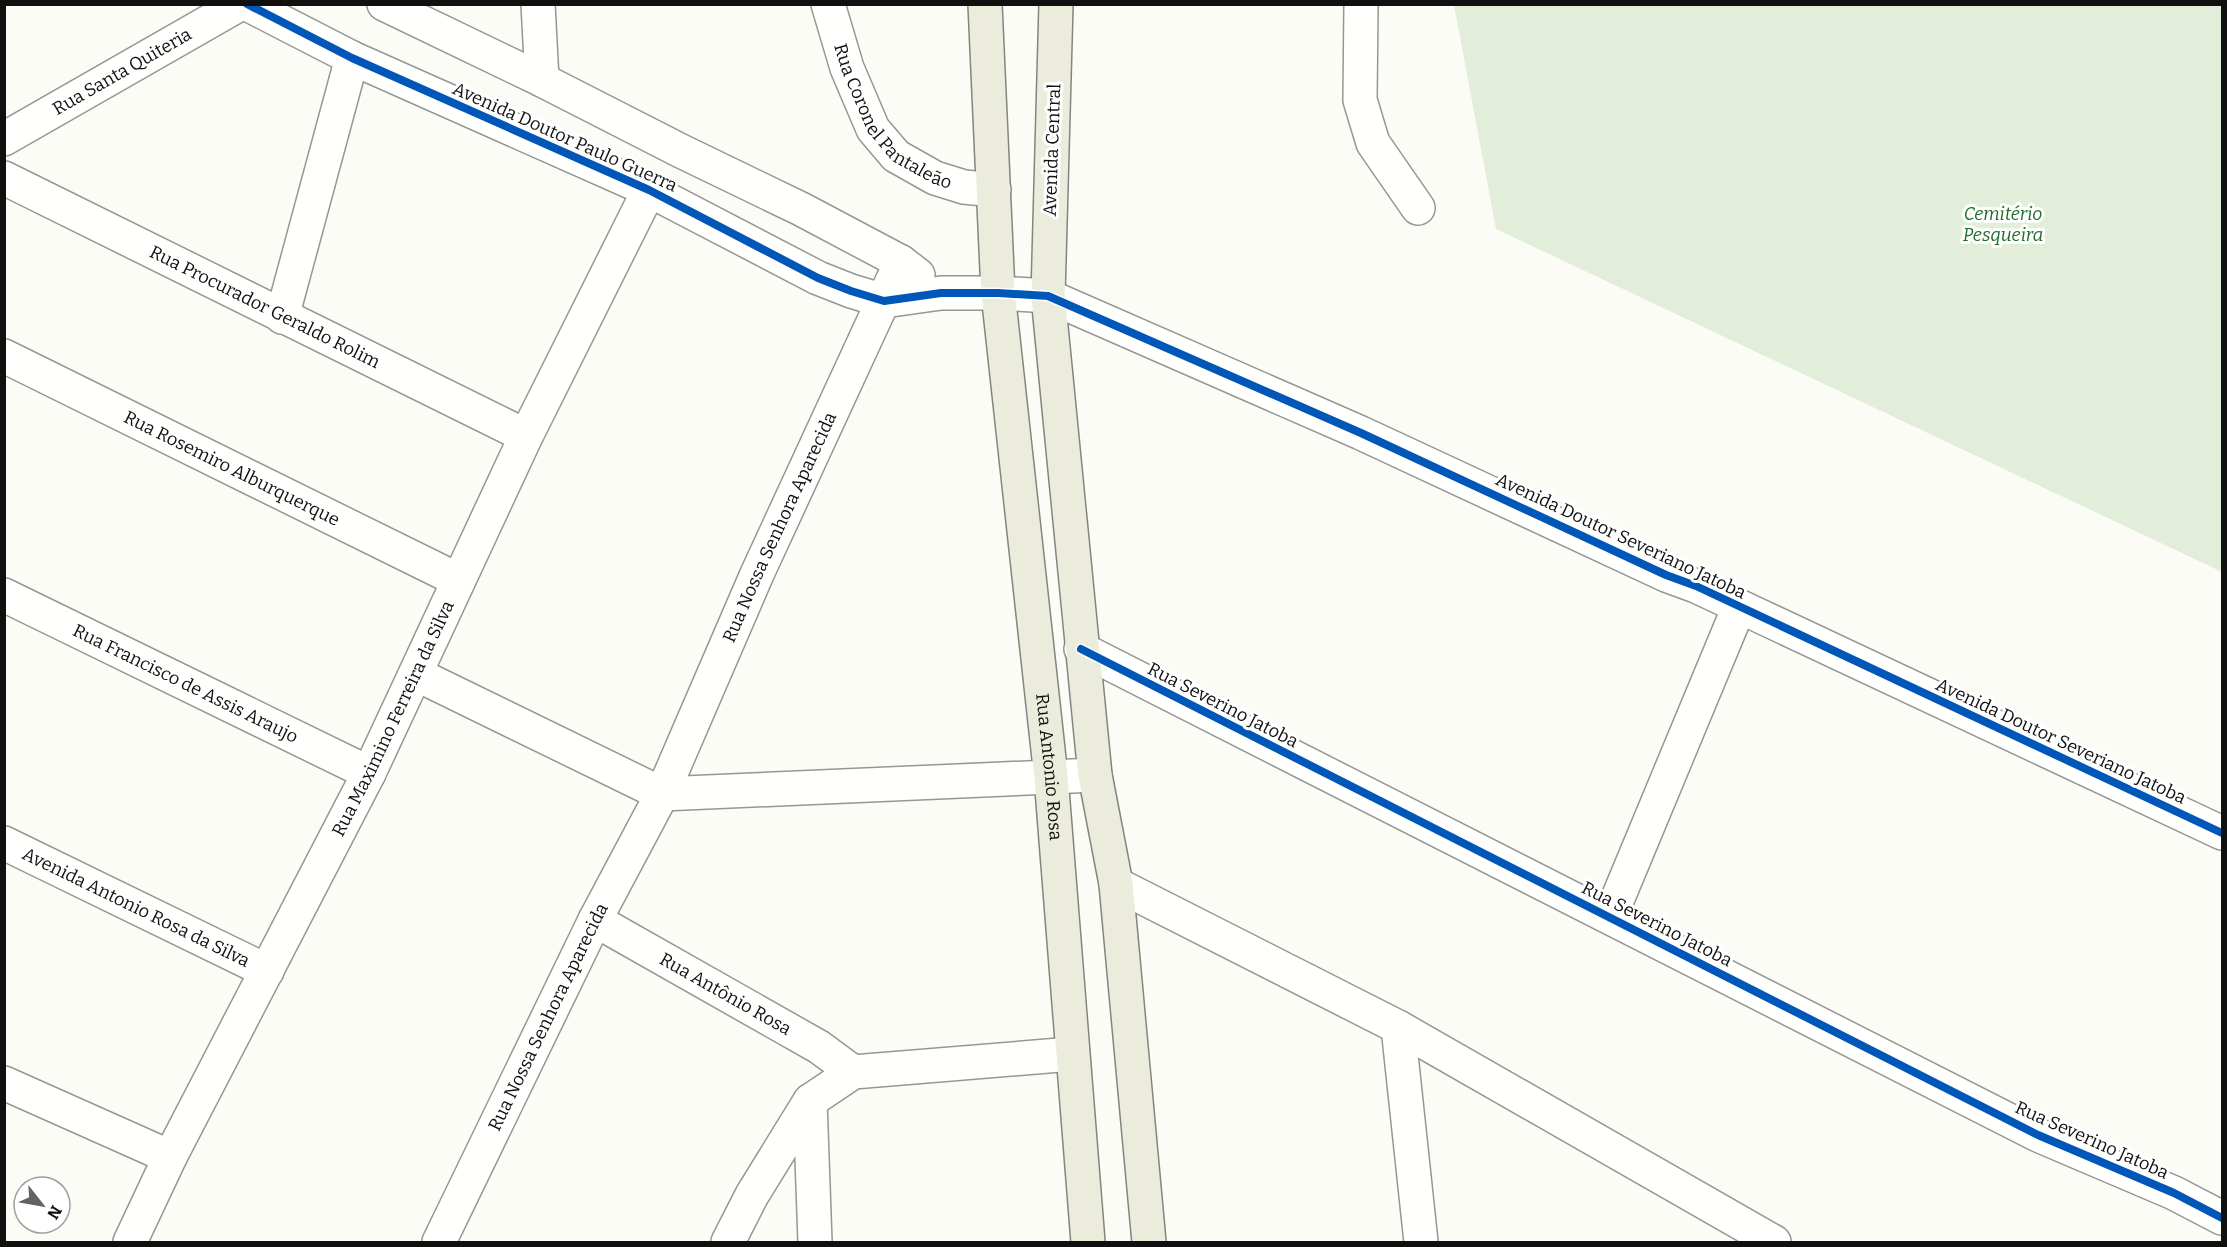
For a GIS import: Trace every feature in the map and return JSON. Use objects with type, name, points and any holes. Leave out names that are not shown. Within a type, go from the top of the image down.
[{"type":"main road","points":[[985,4],[998,292]]},
{"type":"main road","name":"Avenida Central","points":[[1048,296],[1056,4]]},
{"type":"main road","name":"Rua Antonio Rosa","points":[[998,292],[1051,777],[1088,1242]]},
{"type":"main road","points":[[1048,296],[1095,775],[1116,884],[1149,1242]]},
{"type":"street","name":"Rua Santa Quiteria","points":[[4,139],[240,4]]},
{"type":"street","name":"Avenida Doutor Paulo Guerra","points":[[247,4],[352,58],[649,190],[818,278],[884,301],[941,293]]},
{"type":"street","name":"Avenida Doutor Paulo Guerra","points":[[384,4],[801,209],[901,262],[941,293]]},
{"type":"street","points":[[538,4],[542,80]]},
{"type":"street","name":"Rua Coronel Pantaleão","points":[[828,4],[847,68],[873,129],[896,156],[935,178],[964,188],[994,190]]},
{"type":"street","points":[[1361,4],[1360,100],[1373,143],[1418,208]]},
{"type":"street","points":[[282,317],[352,58]]},
{"type":"street","name":"Rua Procurador Geraldo Rolim","points":[[4,178],[526,436]]},
{"type":"street","name":"Rua Maximino Ferreira da Silva","points":[[130,1242],[170,1157],[369,772],[526,436],[649,190]]},
{"type":"street","name":"Rua Nossa Senhora Aparecida","points":[[439,1242],[595,920],[662,794],[757,574],[901,262]]},
{"type":"street","name":"Avenida Doutor Severiano Jatoba","points":[[941,293],[998,292],[1048,296],[1361,433],[1666,575],[1696,586],[2223,833]]},
{"type":"street","name":"Rua Rosemiro Alburquerque","points":[[4,356],[458,580]]},
{"type":"street","name":"Rua Francisco de Assis Araujo","points":[[4,595],[369,772]]},
{"type":"street","points":[[1610,917],[1739,607]]},
{"type":"street","name":"Rua Severino Jatoba","points":[[1081,650],[2038,1135],[2174,1192],[2223,1218]]},
{"type":"street","points":[[416,674],[662,794],[1095,775]]},
{"type":"street","name":"Avenida Antonio Rosa da Silva","points":[[4,843],[267,971]]},
{"type":"street","points":[[1116,884],[1398,1027],[1774,1242]]},
{"type":"street","name":"Rua Antônio Rosa","points":[[595,920],[819,1047],[853,1072]]},
{"type":"street","points":[[1398,1027],[1421,1242]]},
{"type":"street","points":[[728,1242],[752,1195],[810,1101],[853,1072],[1072,1054]]},
{"type":"street","points":[[4,1083],[170,1157]]},
{"type":"street","points":[[810,1101],[815,1242]]},
{"type":"green space","name":"Cemitério Pesqueira","points":[[1454,5],[2222,5],[2222,572],[1496,229]]},
{"type":"cycle path","points":[[247,4],[352,58],[649,190],[818,278],[851,291],[884,301],[941,293],[1048,296],[1361,433],[1666,575],[1696,586],[2222,833]]},
{"type":"cycle path","points":[[1081,649],[2038,1135],[2174,1193],[2222,1218]]}]
